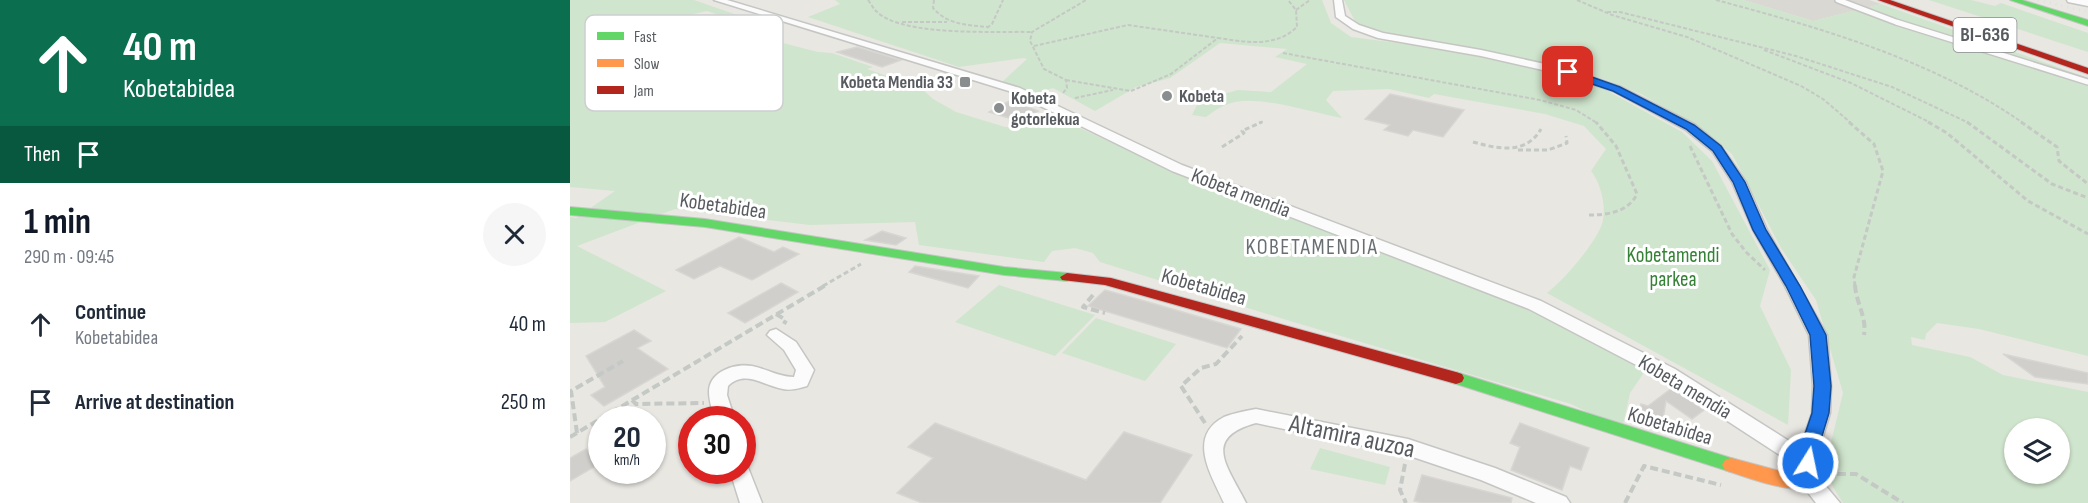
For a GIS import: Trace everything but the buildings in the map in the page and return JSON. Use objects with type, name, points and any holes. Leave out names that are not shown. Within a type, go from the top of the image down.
[{"type":"main road","name":"BI-636","points":[[1882,0],[2088,71]]},
{"type":"main road","name":"BI-636","points":[[1916,0],[2088,58]]},
{"type":"main road","points":[[2014,0],[2088,23]]},
{"type":"main road","name":"Kobetabidea","points":[[570,211],[705,223],[1004,271],[1106,281],[1429,369],[1693,455],[1776,478],[1809,473]]},
{"type":"street","name":"Kobeta mendia","points":[[718,0],[768,15]]},
{"type":"street","points":[[1338,0],[1341,18],[1356,27],[1381,36],[1481,53],[1568,72],[1617,89],[1654,106],[1690,127],[1717,149],[1739,182],[1760,230],[1793,286],[1818,335],[1822,386],[1821,413],[1810,446],[1809,473]]},
{"type":"street","points":[[2071,0],[2088,3]]},
{"type":"street","name":"Kobeta mendia","points":[[783,20],[1016,90],[1177,168],[1535,304],[1669,374],[1809,473],[1829,503]]},
{"type":"street","points":[[722,406],[718,392],[722,380],[733,374],[747,371],[780,384],[795,384],[801,381],[805,370],[789,346],[776,335]]},
{"type":"street","name":"Altamira auzoa","points":[[1235,503],[1215,463],[1213,447],[1222,429],[1239,419],[1256,416],[1408,447],[1488,474],[1559,503]]},
{"type":"street","points":[[744,484],[751,503]]},
{"type":"lane","points":[[1838,0],[1889,19],[2088,82]]},
{"type":"path","points":[[868,0],[870,6],[884,17],[896,22],[945,31],[987,28],[992,24],[1003,0]]},
{"type":"path","points":[[934,0],[933,8],[948,22]]},
{"type":"path","points":[[896,22],[948,22],[1032,32],[1086,0]]},
{"type":"path","points":[[1034,46],[1128,25],[1218,38],[1266,42],[1290,36],[1297,27],[1296,10],[1288,0]]},
{"type":"path","points":[[1296,10],[1310,0]]},
{"type":"path","points":[[1577,0],[1605,12],[1687,37],[1801,86],[1823,99],[1874,144],[1883,171],[1854,277],[1856,299],[1866,321],[1864,334]]},
{"type":"path","points":[[1716,0],[1784,17],[1857,42],[1971,93],[2024,123],[2057,147],[2059,161],[2088,184]]},
{"type":"path","points":[[1605,12],[1620,12],[1796,56],[1881,83],[1963,119],[2052,184],[2088,198]]},
{"type":"path","points":[[1032,32],[1030,41],[1044,69],[1066,80],[1131,92],[1171,74],[1218,38]]},
{"type":"path","points":[[1755,46],[1869,91],[1922,118],[1947,133],[2028,201],[2088,234]]},
{"type":"path","points":[[1283,53],[1448,81],[1549,102],[1582,114],[1601,128],[1622,155],[1636,194],[1635,200],[1621,210],[1600,215],[1589,214]]},
{"type":"path","points":[[1063,93],[1067,88],[1066,80]]},
{"type":"path","points":[[1075,98],[1115,89]]},
{"type":"path","points":[[1222,147],[1244,133],[1242,131],[1264,121]]},
{"type":"path","points":[[1516,149],[1538,136],[1541,129]]},
{"type":"path","points":[[1473,142],[1489,147],[1548,150],[1567,143],[1566,136]]},
{"type":"path","points":[[1687,144],[1692,148],[1732,234],[1746,252],[1769,274]]},
{"type":"path","points":[[570,437],[884,252]]},
{"type":"path","points":[[1207,427],[1181,386],[1201,368],[1216,364],[1247,331]]},
{"type":"path","points":[[577,433],[571,391],[623,361]]},
{"type":"path","points":[[632,400],[636,404],[699,405],[720,398]]},
{"type":"path","points":[[1406,503],[1400,490],[1408,447]]},
{"type":"path","points":[[1832,455],[1838,474],[1856,474],[1902,503]]},
{"type":"path","points":[[1625,503],[1644,466],[1726,486]]},
{"type":"shaded area","points":[[1743,0],[1869,0],[1881,4],[1813,21]]},
{"type":"green space","points":[[570,0],[694,0],[737,15],[718,15],[707,11],[690,15],[585,15],[585,111],[783,111],[783,43],[818,52],[832,53],[873,67],[867,69],[921,88],[933,99],[956,112],[1005,127],[1073,125],[1196,181],[1500,297],[1553,322],[1645,371],[1630,393],[1622,429],[1571,404],[1100,262],[1093,253],[1075,248],[1052,251],[1044,262],[919,245],[915,222],[810,225],[675,209],[577,246],[666,291],[605,322],[570,323],[570,217],[576,218],[615,191],[570,187]]},
{"type":"green space","name":"Kobetamendi parkea","points":[[835,0],[1322,0],[1331,23],[1351,37],[1429,47],[1535,68],[1595,84],[1682,132],[1712,161],[1770,270],[1760,306],[1791,370],[1788,425],[1547,293],[1578,261],[1602,224],[1604,211],[1602,196],[1598,182],[1591,171],[1606,149],[1584,126],[1545,114],[1434,94],[1429,98],[1389,89],[1333,91],[1326,100],[1342,118],[1259,101],[1227,104],[1206,117],[1192,115],[1199,101],[1238,90],[1271,92],[1307,64],[1275,57],[1287,49],[1220,43],[1170,78],[1136,87],[1095,111],[1053,88],[1039,93],[1002,82],[1027,59],[1024,58],[959,67],[808,17],[840,4]]},
{"type":"green space","points":[[1344,0],[1743,0],[1813,21],[1881,4],[2088,78],[2088,356],[1979,329],[1937,323],[1926,334],[1925,340],[1911,337],[1912,345],[1970,357],[2003,375],[2088,392],[2088,503],[1843,503],[1833,487],[1826,463],[1843,393],[1816,300],[1781,248],[1732,154],[1692,123],[1641,94],[1610,81],[1514,56],[1374,31],[1356,23]]},
{"type":"green space","points":[[1929,0],[1971,0],[1995,6],[2001,3],[2088,33],[2088,52]]},
{"type":"green space","points":[[999,285],[1095,315],[1055,356],[955,322]]},
{"type":"green space","points":[[1096,318],[1176,344],[1145,381],[1062,353]]},
{"type":"green space","points":[[1320,448],[1390,467],[1385,485],[1310,469]]},
{"type":"railway","points":[[2038,0],[2088,12]]},
{"type":"traffic: fast","points":[[2014,0],[2088,23]]},
{"type":"traffic: fast","points":[[570,211],[705,223],[1004,271],[1067,277]]},
{"type":"traffic: fast","points":[[1456,378],[1731,465]]},
{"type":"traffic: slow","points":[[1731,465],[1776,478],[1810,482]]},
{"type":"traffic: jam","points":[[1882,0],[2088,71]]},
{"type":"traffic: jam","points":[[1067,277],[1106,281],[1456,378]]},
{"type":"place","name":"Kobeta Mendia 33","points":[[965,82]]},
{"type":"place","name":"Kobeta","points":[[1167,96]]},
{"type":"place","name":"Kobeta gotorlekua","points":[[999,108]]},
{"type":"district","name":"KOBETAMENDIA","points":[[1312,247]]},
{"type":"route","points":[[1568,72],[1617,89],[1654,106],[1690,127],[1717,149],[1739,182],[1760,230],[1793,286],[1818,335],[1822,386],[1821,413],[1810,446],[1808,463]]}]
